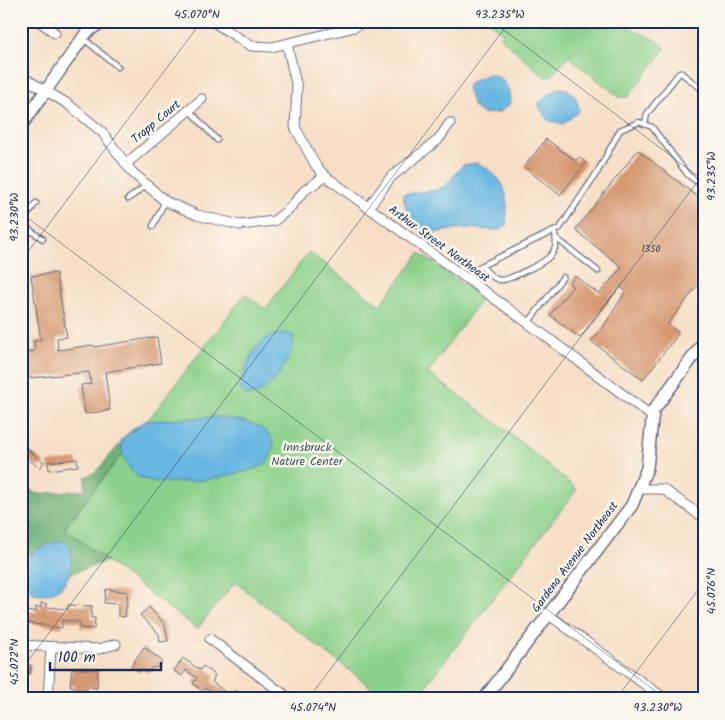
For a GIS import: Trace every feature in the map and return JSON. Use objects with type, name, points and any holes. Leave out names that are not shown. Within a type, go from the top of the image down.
[{"type":"street","points":[[39,21],[55,33]]},
{"type":"street","points":[[21,126],[83,38],[103,21]]},
{"type":"street","points":[[212,21],[251,46],[272,47],[355,27],[362,21]]},
{"type":"street","name":"Arthur Street Northeast","points":[[287,44],[297,88],[295,127],[316,166],[325,176],[528,323],[652,417]]},
{"type":"street","points":[[21,76],[68,104],[102,132],[126,164],[164,201],[197,215],[240,225],[274,221],[290,208],[304,191],[325,176]]},
{"type":"street","name":"Trapp Court","points":[[126,164],[202,99]]},
{"type":"street","points":[[368,208],[392,177],[438,140],[450,123]]},
{"type":"street","name":"Gardena Avenue Northeast","points":[[484,699],[632,505],[647,468],[654,411],[674,380],[704,342]]},
{"type":"street","points":[[638,489],[663,489],[704,518]]},
{"type":"street","points":[[549,615],[665,699]]},
{"type":"street","points":[[210,639],[290,699]]},
{"type":"street","points":[[21,645],[99,649],[116,644]]},
{"type":"street","points":[[48,699],[51,647]]},
{"type":"lane","points":[[83,38],[118,67]]},
{"type":"lane","points":[[645,124],[647,114],[680,72],[704,91]]},
{"type":"lane","points":[[189,110],[217,140]]},
{"type":"lane","points":[[466,279],[481,266],[560,228],[592,179],[620,130],[639,122],[652,127],[688,175],[704,187]]},
{"type":"lane","points":[[128,199],[147,185]]},
{"type":"lane","points":[[153,226],[164,201]]},
{"type":"lane","points":[[36,203],[21,224],[43,239]]},
{"type":"lane","points":[[481,266],[495,278],[505,280],[551,256],[556,248],[557,239],[554,231]]},
{"type":"lane","points":[[557,239],[598,271]]},
{"type":"lane","points":[[528,323],[562,277]]},
{"type":"green space","points":[[489,21],[622,21],[666,48],[628,97],[619,97],[569,57],[573,50],[552,76],[545,77],[500,37],[503,34]]},
{"type":"green space","name":"Innsbruck Nature Center","points":[[309,252],[380,305],[420,253],[482,298],[428,373],[502,427],[577,489],[416,699],[386,699],[235,582],[197,629],[64,529],[123,453],[121,440],[134,428],[148,420],[245,294],[265,309]]},
{"type":"green space","points":[[121,443],[123,453],[64,528],[107,561],[68,575],[72,549],[43,550],[34,554],[31,558],[21,547],[21,483],[36,494],[85,490],[85,477],[96,472]]},
{"type":"water","points":[[488,74],[502,80],[509,92],[511,103],[498,113],[482,114],[473,106],[467,88],[470,82]]},
{"type":"water","points":[[558,88],[571,91],[576,98],[579,111],[563,124],[547,120],[539,107],[539,102]]},
{"type":"water","points":[[477,163],[495,175],[504,188],[507,205],[506,226],[502,230],[453,229],[438,233],[426,233],[420,230],[411,220],[403,194],[436,190],[445,186],[463,165]]},
{"type":"water","points":[[285,333],[293,335],[288,359],[277,376],[265,389],[258,394],[247,396],[240,389],[253,352],[266,339]]},
{"type":"water","points":[[212,417],[247,422],[267,433],[272,440],[272,451],[266,464],[255,469],[222,477],[183,482],[150,481],[139,477],[128,466],[122,450],[121,440],[145,421]]},
{"type":"water","points":[[63,540],[72,549],[70,573],[67,579],[63,585],[52,592],[38,594],[31,592],[26,572],[30,557],[39,548]]},
{"type":"building","points":[[546,139],[576,161],[579,157],[586,163],[560,195],[524,167]]},
{"type":"building","points":[[638,150],[704,202],[704,277],[668,324],[679,333],[643,380],[591,341],[600,332],[626,291],[620,287],[580,338],[550,315],[573,286],[569,284],[575,276],[599,294],[622,267],[575,230]]},
{"type":"building","points":[[56,273],[67,337],[57,338],[58,350],[93,345],[94,347],[157,337],[161,363],[105,372],[110,410],[85,414],[81,385],[91,384],[89,372],[21,379],[21,353],[35,351],[34,341],[41,340],[31,276]]},
{"type":"building","points":[[21,444],[44,462],[39,468],[21,453]]},
{"type":"building","points":[[77,459],[78,466],[49,470],[48,462]]},
{"type":"building","points":[[106,589],[128,592],[125,617],[118,616],[118,604],[104,603]]},
{"type":"building","points":[[41,603],[47,604],[46,607],[68,609],[68,605],[92,606],[91,618],[95,618],[94,629],[80,628],[80,622],[62,620],[62,628],[21,622],[21,611],[36,612],[36,607],[41,608]]},
{"type":"building","points":[[149,607],[165,625],[168,641],[160,642],[159,634],[140,615]]},
{"type":"building","points":[[144,647],[162,661],[158,667],[151,668],[148,673],[141,669],[139,672],[131,666]]},
{"type":"building","points":[[183,658],[200,670],[203,666],[215,675],[212,682],[231,696],[235,690],[248,699],[223,699],[205,688],[203,691],[193,684],[197,678],[186,670],[182,676],[174,671]]},
{"type":"building","points":[[21,665],[31,665],[30,674],[21,674]]},
{"type":"building","points":[[72,668],[98,670],[97,688],[87,687],[86,692],[75,692],[75,686],[70,686]]},
{"type":"building","points":[[128,689],[135,699],[114,699]]}]
